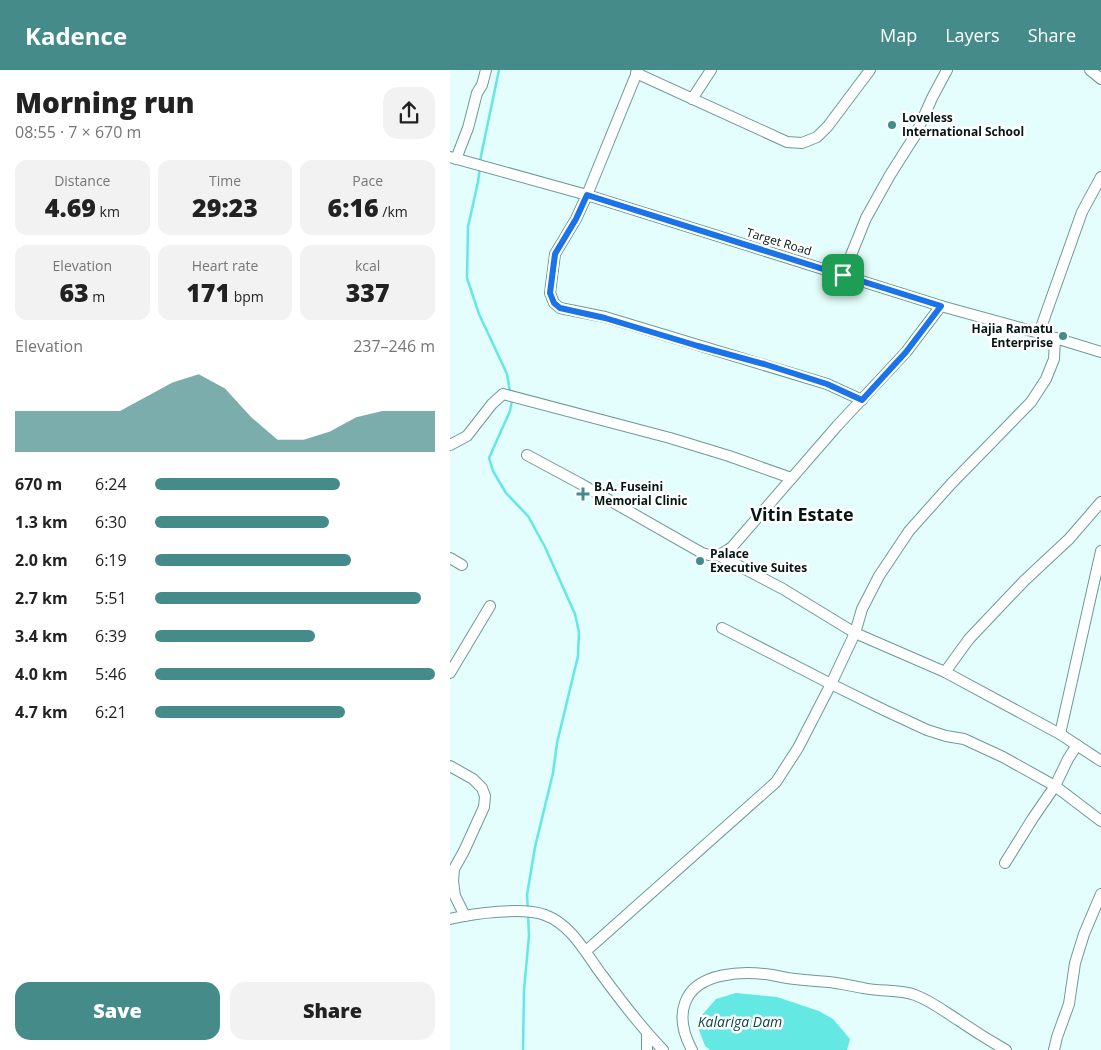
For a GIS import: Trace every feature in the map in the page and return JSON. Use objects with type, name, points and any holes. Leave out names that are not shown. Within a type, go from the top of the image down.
[{"type":"street","points":[[456,159],[486,70]]},
{"type":"street","points":[[692,99],[711,70]]},
{"type":"street","points":[[862,400],[827,384],[764,364],[605,318],[560,308],[554,303],[550,293],[555,254],[576,219],[587,195],[637,72],[787,142],[802,143],[817,137],[828,126],[870,70]]},
{"type":"street","points":[[843,275],[866,218],[916,134],[932,98],[948,70]]},
{"type":"street","points":[[1090,70],[1101,78]]},
{"type":"street","name":"Target Road","points":[[456,159],[587,195],[941,306],[1101,352]]},
{"type":"street","points":[[1039,334],[1082,212],[1101,176]]},
{"type":"street","points":[[720,556],[732,547],[791,478],[906,352],[941,306]]},
{"type":"street","points":[[586,951],[776,782],[798,748],[831,684],[855,633],[862,609],[879,576],[910,531],[951,484],[1031,402],[1046,379],[1054,359],[1055,338]]},
{"type":"street","points":[[450,445],[467,436],[492,404],[503,394],[670,438],[791,478]]},
{"type":"street","points":[[527,455],[702,553],[720,556],[783,589],[855,633],[945,672],[1060,734],[1101,761]]},
{"type":"street","points":[[945,672],[969,639],[1024,581],[1069,539],[1101,502]]},
{"type":"street","points":[[1060,734],[1101,551]]},
{"type":"street","points":[[450,558],[462,565]]},
{"type":"street","points":[[450,673],[490,606]]},
{"type":"street","points":[[722,628],[831,684],[927,730],[964,739],[1003,757],[1055,786],[1101,821]]},
{"type":"street","points":[[1005,863],[1055,786],[1077,745]]},
{"type":"street","points":[[450,766],[473,779],[482,788],[485,796],[484,807],[454,869],[455,896],[465,916]]},
{"type":"street","points":[[1054,1050],[1068,1004],[1075,963],[1084,934],[1101,894]]},
{"type":"street","points":[[450,919],[489,913],[534,911],[564,926],[586,951],[602,975],[663,1050]]},
{"type":"street","points":[[688,1048],[682,1014],[690,992],[700,983],[727,975],[746,974],[774,975],[831,982],[865,989],[910,993],[933,1004],[1006,1050]]},
{"type":"street","points":[[647,1032],[647,1050]]},
{"type":"water","name":"Kalariga Dam","points":[[736,993],[777,997],[819,1011],[833,1019],[850,1039],[847,1050],[710,1050],[705,1046],[699,1030],[702,1015],[716,999]]},
{"type":"waterway","points":[[480,162],[499,70]]},
{"type":"waterway","points":[[480,167],[468,227],[467,278],[479,314],[507,374],[510,392]]},
{"type":"waterway","points":[[512,400],[510,411],[489,458],[493,471],[506,493],[528,516],[545,547],[575,614],[579,632],[578,656],[535,847],[527,895],[528,910]]},
{"type":"waterway","points":[[523,1050],[524,990],[529,936],[528,915]]},
{"type":"place","name":"Loveless International School","points":[[892,125]]},
{"type":"place","name":"Hajia Ramatu Enterprise","points":[[1063,336]]},
{"type":"place","name":"B.A. Fuseini Memorial Clinic","points":[[583,494]]},
{"type":"place","name":"Palace Executive Suites","points":[[700,561]]},
{"type":"district","name":"Vitin Estate","points":[[802,515]]},
{"type":"route","points":[[587,195],[843,275],[941,306],[906,352],[862,400],[827,384],[764,364],[605,318],[560,308],[554,303],[550,293],[555,254],[576,219],[587,195]]}]
